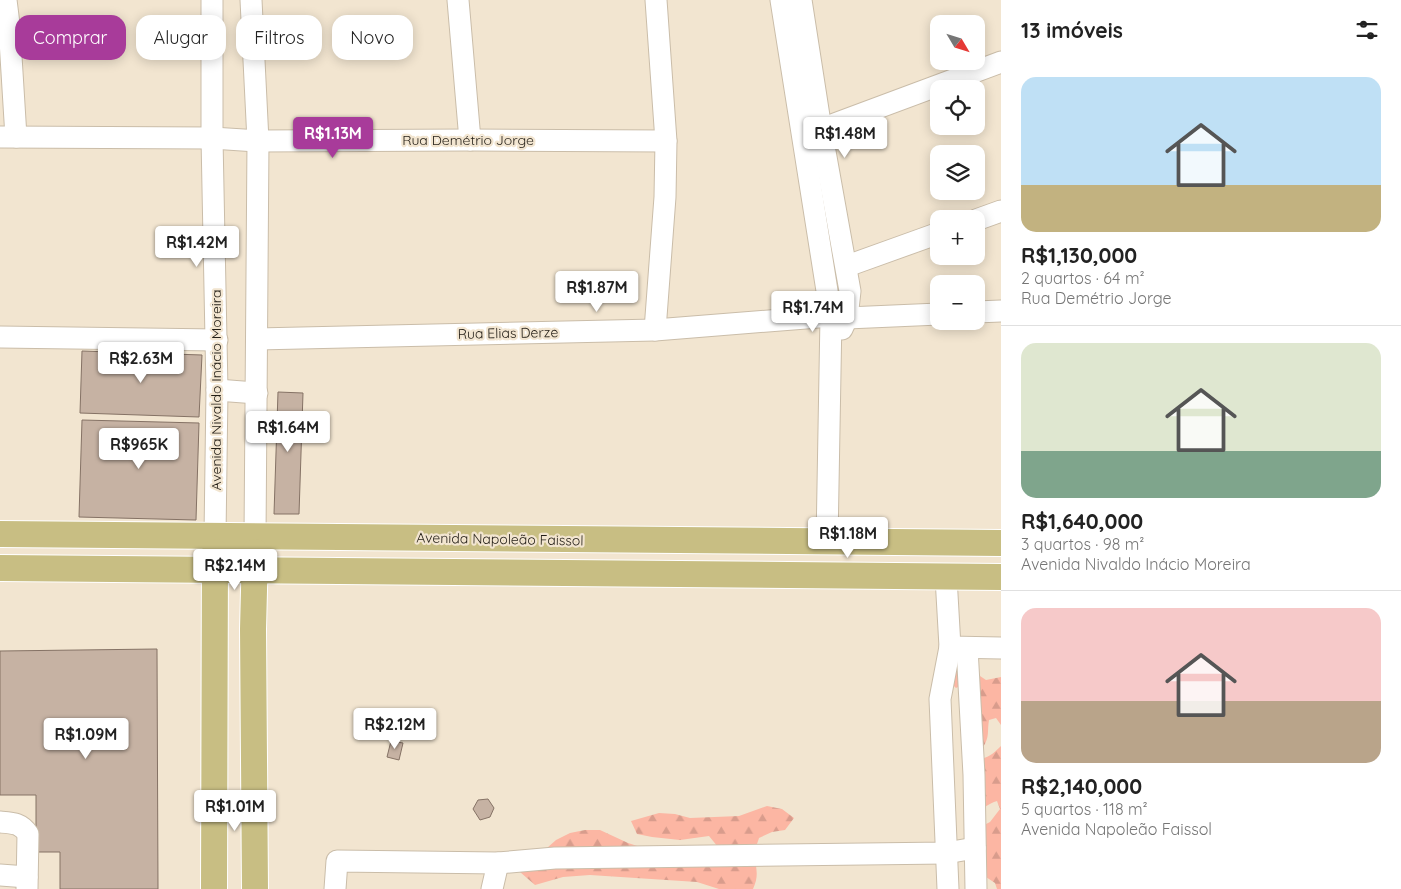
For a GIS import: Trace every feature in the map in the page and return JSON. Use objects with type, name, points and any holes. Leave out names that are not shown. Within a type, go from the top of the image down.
[{"type":"main road","name":"Avenida Napoleão Faissol","points":[[0,534],[1001,543]]},
{"type":"main road","name":"Avenida Nivaldo Inácio Moreira","points":[[214,889],[215,536]]},
{"type":"main road","points":[[255,537],[253,629],[255,889]]},
{"type":"main road","points":[[827,542],[827,576]]},
{"type":"main road","points":[[0,568],[1001,578]]},
{"type":"main road","points":[[215,626],[253,629]]},
{"type":"main road","points":[[215,811],[255,811]]},
{"type":"street","points":[[6,0],[9,24],[8,137]]},
{"type":"street","name":"Avenida Nivaldo Inácio Moreira","points":[[212,0],[212,138],[217,340],[215,536]]},
{"type":"street","points":[[251,0],[258,141],[255,537]]},
{"type":"street","points":[[458,0],[470,140]]},
{"type":"street","points":[[655,330],[665,197],[666,141],[656,0]]},
{"type":"street","points":[[780,0],[839,317]]},
{"type":"street","points":[[801,0],[821,129],[850,291],[839,317],[831,348],[827,542]]},
{"type":"street","points":[[821,129],[1001,62]]},
{"type":"street","name":"Rua Demétrio Jorge","points":[[8,137],[212,138],[258,141],[666,141]]},
{"type":"street","points":[[985,217],[1001,211]]},
{"type":"street","points":[[847,266],[930,236]]},
{"type":"street","points":[[985,312],[1001,311]]},
{"type":"street","name":"Rua Elias Derze","points":[[257,339],[655,330],[839,317],[930,314]]},
{"type":"street","points":[[0,337],[217,340]]},
{"type":"street","points":[[217,390],[257,393]]},
{"type":"street","points":[[946,577],[958,647],[974,775],[976,889]]},
{"type":"street","points":[[958,647],[1001,648]]},
{"type":"street","points":[[948,889],[940,699],[958,647]]},
{"type":"street","points":[[0,822],[15,823],[23,826],[28,834],[27,883],[0,875]]},
{"type":"street","points":[[335,889],[337,861],[498,863],[555,858],[946,852],[975,848]]},
{"type":"street","points":[[492,889],[498,863]]},
{"type":"green space","points":[[960,667],[974,672],[986,680],[1001,677],[1001,725],[996,718],[989,720],[987,737],[983,747],[962,685],[956,688],[951,683],[953,669]]},
{"type":"green space","points":[[1001,746],[1001,889],[997,889],[995,883],[983,875],[984,825],[990,822],[1000,809],[997,801],[972,815],[977,760],[990,755]]},
{"type":"green space","points":[[767,806],[782,809],[794,818],[785,830],[772,832],[759,838],[755,851],[757,875],[753,889],[719,889],[697,882],[590,875],[563,877],[535,885],[520,872],[556,840],[570,833],[585,830],[600,830],[628,843],[659,853],[718,847],[709,836],[680,840],[637,834],[631,821],[659,813],[675,814],[690,818],[739,816]]},
{"type":"building","points":[[82,351],[202,355],[199,417],[80,413]]},
{"type":"building","points":[[278,392],[303,393],[299,514],[274,514]]},
{"type":"building","points":[[82,420],[199,423],[196,520],[79,517]]},
{"type":"building","points":[[157,649],[158,889],[60,889],[60,852],[36,852],[36,795],[0,795],[0,651]]},
{"type":"building","points":[[391,741],[403,743],[399,760],[387,757]]},
{"type":"building","points":[[488,799],[494,808],[490,817],[480,820],[473,809],[478,800]]}]
